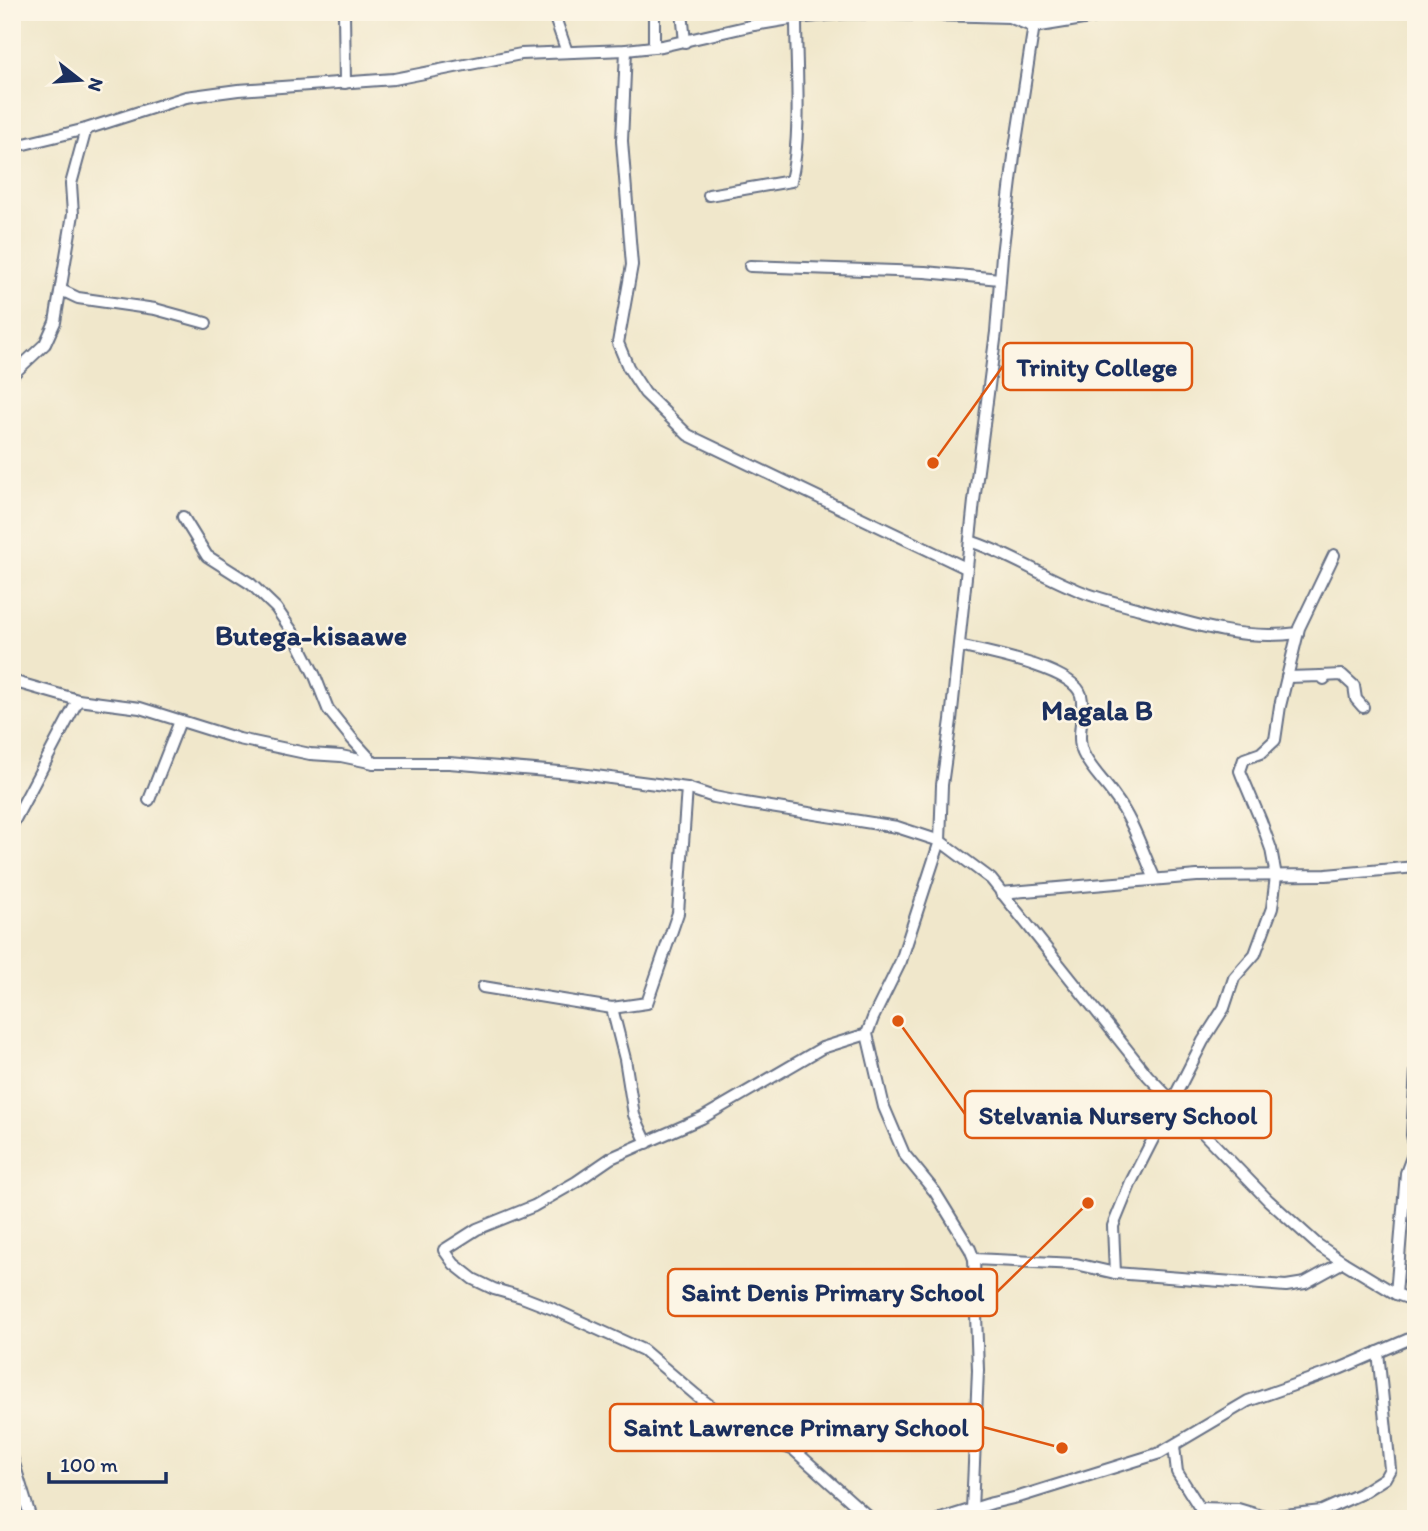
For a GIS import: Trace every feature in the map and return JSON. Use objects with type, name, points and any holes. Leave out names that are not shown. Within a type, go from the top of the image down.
[{"type":"street","points":[[344,12],[345,83]]},
{"type":"street","points":[[554,12],[567,52]]},
{"type":"street","points":[[654,12],[654,47]]},
{"type":"street","points":[[682,12],[685,42]]},
{"type":"street","points":[[972,1510],[978,1370],[974,1259],[935,1192],[904,1154],[884,1107],[867,1034],[901,961],[940,841],[942,785],[996,332],[1012,169],[1036,12]]},
{"type":"street","points":[[12,147],[86,128],[186,97],[414,75],[521,54],[654,47],[754,24],[796,18],[848,13],[1000,16],[1034,27],[1126,12]]},
{"type":"street","points":[[709,195],[790,181],[794,166],[795,139],[796,18]]},
{"type":"street","points":[[626,50],[622,141],[632,264],[618,343],[628,367],[645,393],[688,435],[966,568]]},
{"type":"street","points":[[12,374],[46,344],[55,322],[73,214],[71,184],[86,128]]},
{"type":"street","points":[[750,266],[925,272],[1000,279]]},
{"type":"street","points":[[61,290],[78,298],[155,309],[206,323]]},
{"type":"street","points":[[183,517],[207,556],[251,584],[276,608],[295,634],[328,709],[346,733],[374,762]]},
{"type":"street","points":[[970,541],[1009,555],[1076,590],[1181,621],[1231,633],[1257,635],[1298,632]]},
{"type":"street","points":[[1115,1273],[1113,1226],[1131,1182],[1203,1041],[1224,1008],[1234,978],[1254,956],[1272,908],[1276,876],[1271,849],[1240,771],[1244,759],[1261,753],[1275,740],[1298,632],[1334,555]]},
{"type":"street","points":[[959,646],[1031,665],[1071,680],[1081,696],[1082,752],[1116,798],[1155,879]]},
{"type":"street","points":[[1287,677],[1322,678],[1342,675],[1354,686],[1356,699],[1363,706]]},
{"type":"street","points":[[12,681],[78,700],[140,708],[239,739],[280,748],[374,762],[559,772],[687,788],[724,799],[897,827],[940,841],[991,879],[1149,1076],[1268,1199],[1318,1245],[1396,1294],[1416,1301]]},
{"type":"street","points":[[12,825],[78,700]]},
{"type":"street","points":[[149,800],[180,721]]},
{"type":"street","points":[[483,987],[612,1008],[647,1003],[678,913],[687,788]]},
{"type":"street","points":[[1001,892],[1197,876],[1355,874],[1416,867]]},
{"type":"street","points":[[612,1008],[625,1059],[634,1115],[647,1143]]},
{"type":"street","points":[[867,1034],[822,1048],[702,1118],[611,1157],[576,1182],[534,1206],[477,1228],[444,1250],[454,1264],[472,1279],[542,1305],[643,1350],[741,1429],[794,1450],[871,1519]]},
{"type":"street","points":[[1396,1294],[1406,1172],[1415,1144],[1412,1135],[1416,1071]]},
{"type":"street","points":[[974,1259],[1076,1264],[1115,1273],[1286,1286],[1305,1283],[1343,1262]]},
{"type":"street","points":[[941,1519],[1133,1463],[1174,1446],[1248,1401],[1339,1369],[1416,1336]]},
{"type":"street","points":[[1174,1446],[1177,1472],[1200,1513],[1238,1509],[1265,1517],[1322,1511],[1360,1494],[1385,1478],[1390,1469],[1378,1352]]},
{"type":"street","points":[[12,1457],[31,1519]]},
{"type":"place","name":"Trinity College","points":[[933,463]]},
{"type":"place","name":"Stelvania Nursery School","points":[[898,1021]]},
{"type":"place","name":"Saint Denis Primary School","points":[[1088,1203]]},
{"type":"place","name":"Saint Lawrence Primary School","points":[[1062,1448]]},
{"type":"district","name":"Butega-kisaawe","points":[[311,635]]},
{"type":"district","name":"Magala B","points":[[1097,710]]}]
